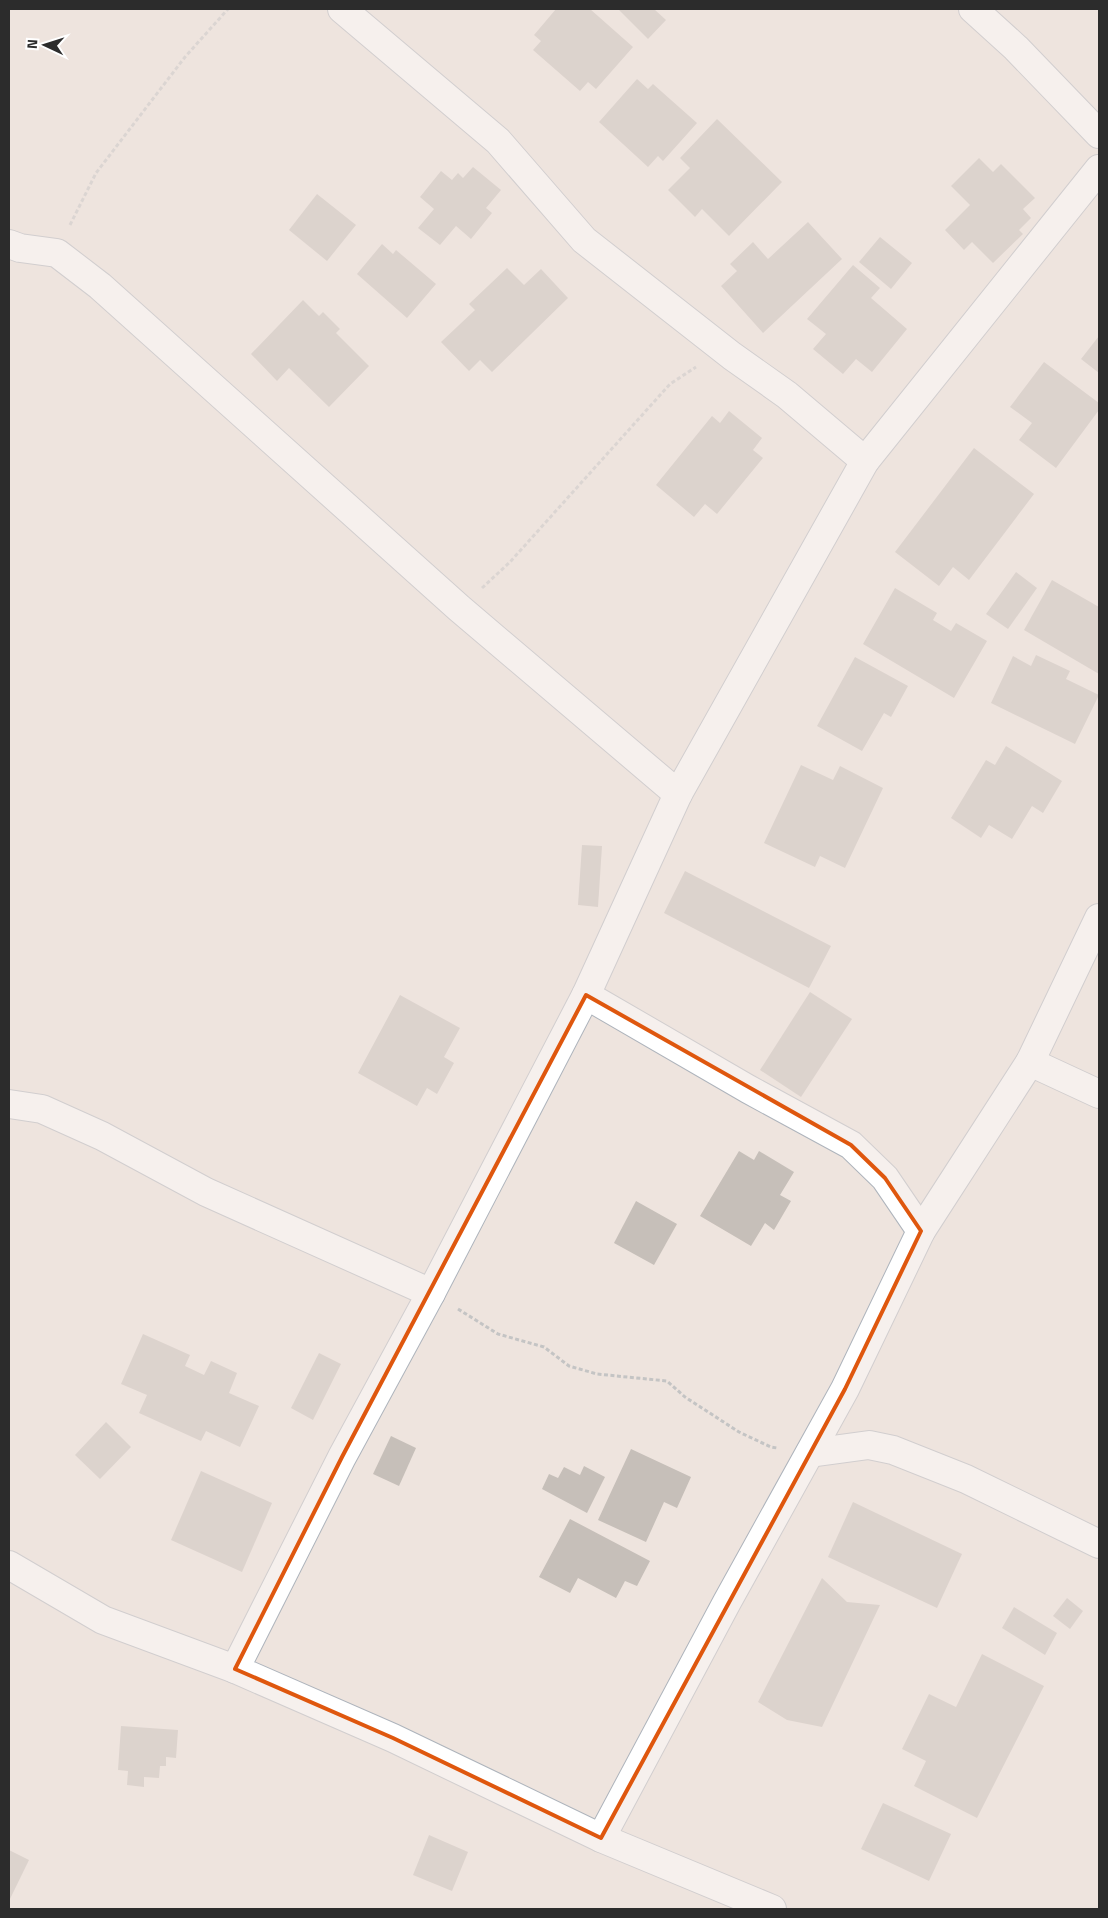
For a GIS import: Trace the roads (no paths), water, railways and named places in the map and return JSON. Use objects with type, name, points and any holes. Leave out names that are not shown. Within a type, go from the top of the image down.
[{"type":"street","points":[[342,9],[498,140],[584,240],[732,356],[787,395],[864,461]]},
{"type":"street","points":[[973,9],[1016,48],[1099,134]]},
{"type":"street","points":[[235,1669],[342,1457],[432,1293],[586,994],[678,794],[864,461],[1099,169]]},
{"type":"street","points":[[12,250],[57,253],[100,286],[459,608],[678,794]]},
{"type":"street","points":[[601,1838],[727,1602],[845,1389],[921,1231],[1030,1062],[1099,918]]},
{"type":"street","points":[[586,994],[748,1089],[851,1145],[885,1178],[921,1231]]},
{"type":"street","points":[[1030,1062],[1099,1094]]},
{"type":"street","points":[[9,1104],[42,1109],[59,1116],[102,1136],[206,1192],[432,1293]]},
{"type":"street","points":[[810,1453],[869,1445],[893,1450],[966,1479],[1099,1544]]},
{"type":"street","points":[[9,1565],[103,1620],[235,1669],[393,1738],[601,1838],[772,1909]]}]
